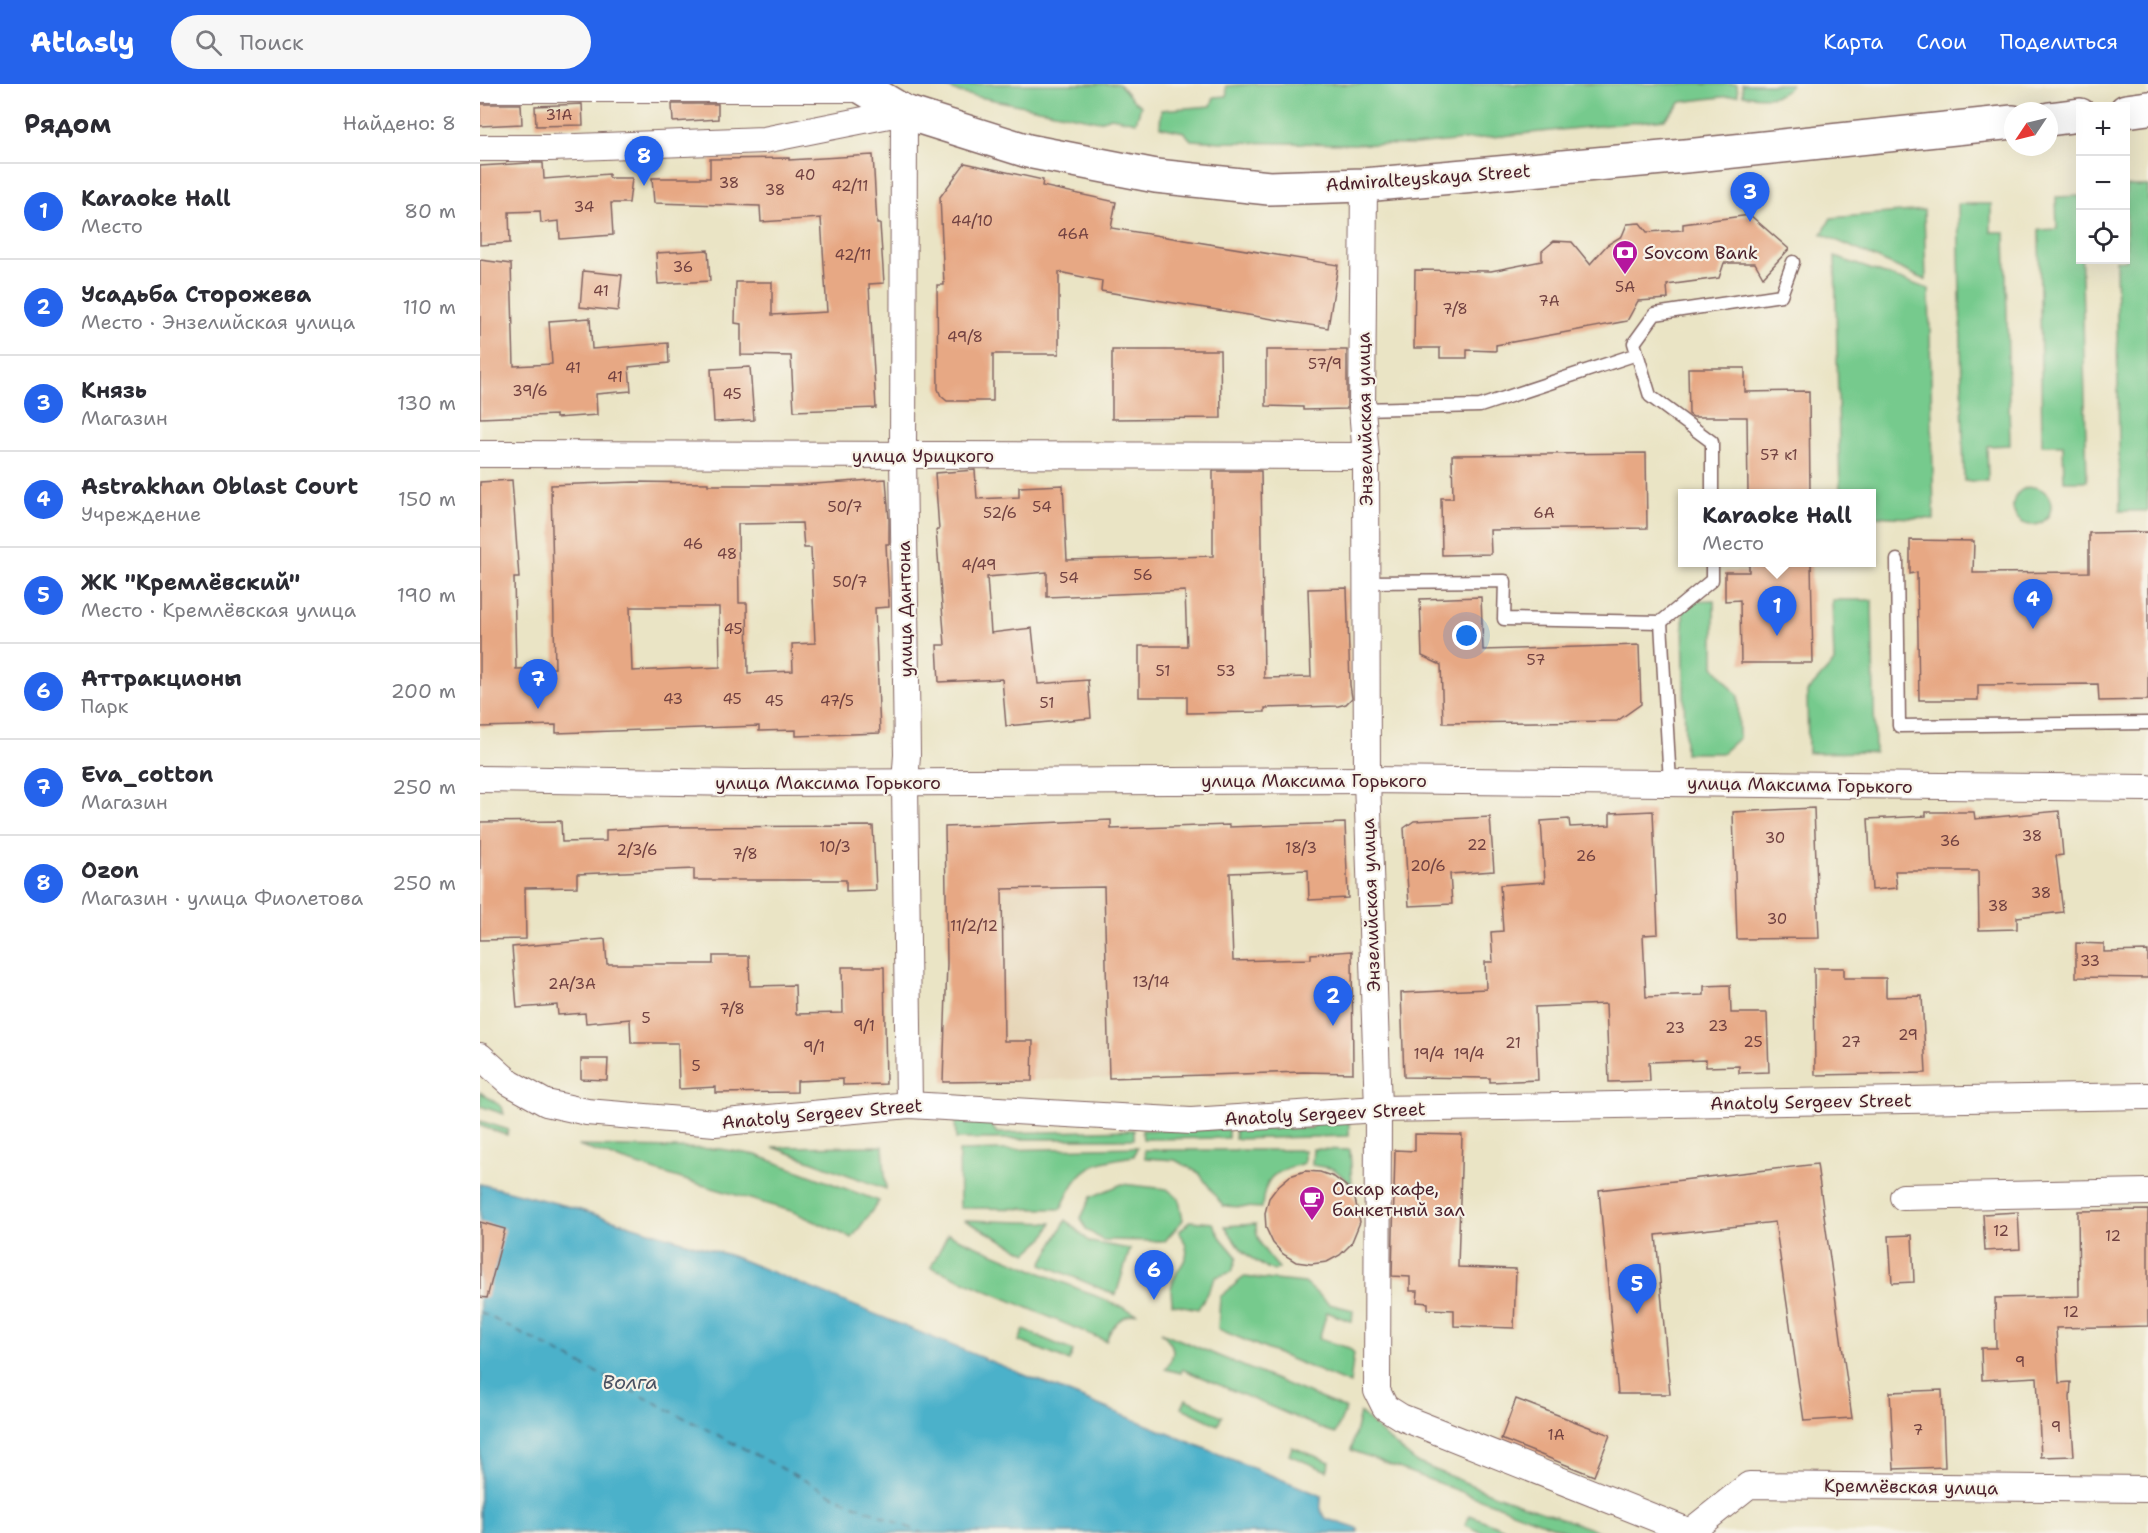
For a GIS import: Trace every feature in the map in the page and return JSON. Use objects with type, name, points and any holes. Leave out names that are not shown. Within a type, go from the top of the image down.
[{"type":"main road","name":"Admiralteyskaya Street","points":[[863,86],[903,112],[1028,150],[1156,176],[1269,188],[1364,185],[1696,155],[2004,123]]},
{"type":"main road","points":[[2130,110],[2148,108]]},
{"type":"main road","points":[[2058,118],[2076,116]]},
{"type":"street","points":[[480,88],[863,86]]},
{"type":"street","points":[[480,148],[550,148],[764,140],[903,112]]},
{"type":"street","name":"улица Дантона","points":[[903,112],[903,456],[909,1105]]},
{"type":"street","name":"Энзелийская улица","points":[[1364,185],[1362,410],[1365,456],[1367,780],[1378,1109],[1377,1391],[1385,1407]]},
{"type":"street","name":"улица Урицкого","points":[[480,454],[1365,456]]},
{"type":"street","name":"улица Максима Горького","points":[[480,780],[744,783],[1367,780],[2148,789]]},
{"type":"street","name":"Anatoly Sergeev Street","points":[[480,1056],[510,1083],[546,1103],[587,1112],[715,1123],[909,1105],[1191,1121],[1378,1109],[2148,1096]]},
{"type":"street","points":[[1903,1197],[2148,1192]]},
{"type":"street","name":"Кремлёвская улица","points":[[1385,1407],[1401,1417],[1691,1532],[1749,1485],[2148,1489]]},
{"type":"lane","points":[[1712,489],[1712,442],[1650,396],[1634,343],[1655,314],[1781,295],[1793,262]]},
{"type":"lane","points":[[1362,410],[1480,406],[1637,354]]},
{"type":"lane","points":[[1897,560],[1899,726],[2148,723]]},
{"type":"lane","points":[[1366,582],[1505,581],[1504,619],[1661,622],[1713,580],[1712,567]]},
{"type":"lane","points":[[1661,622],[1670,783]]},
{"type":"shaded area","points":[[1111,820],[1111,829],[1190,826],[1198,1076],[943,1082],[947,963],[945,827]]},
{"type":"green space","points":[[941,84],[1119,84],[1141,106],[1136,122],[1111,117],[1099,121],[959,93]]},
{"type":"green space","points":[[1256,84],[1737,84],[1738,95],[1681,102],[1665,119],[1415,145],[1191,140],[1184,132],[1160,127],[1161,110],[1211,106],[1214,97],[1227,96],[1226,86]]},
{"type":"green space","points":[[1742,84],[1791,84],[1782,93],[1763,97],[1743,95]]},
{"type":"green space","points":[[2130,186],[2148,186],[2148,511],[2120,511],[2116,264],[2130,264]]},
{"type":"green space","points":[[2076,196],[2076,264],[2082,264],[2087,481],[2064,481],[2063,445],[2042,445],[2039,230],[2057,229],[2056,197]]},
{"type":"green space","points":[[1958,204],[1991,204],[1991,232],[2005,232],[2010,445],[1987,446],[1988,481],[1964,481]]},
{"type":"green space","points":[[1924,210],[1926,280],[1822,234],[1831,218]]},
{"type":"green space","points":[[1835,257],[1929,289],[1934,519],[1876,516],[1876,489],[1840,489]]},
{"type":"green space","points":[[2032,487],[2046,492],[2051,506],[2046,520],[2032,525],[2018,520],[2013,506],[2018,492]]},
{"type":"green space","points":[[1714,600],[1714,666],[1738,696],[1739,738],[1722,753],[1685,753],[1683,601]]},
{"type":"green space","points":[[1832,600],[1872,600],[1875,752],[1808,753],[1807,692],[1834,662]]},
{"type":"green space","points":[[480,1092],[502,1107],[504,1114],[480,1106]]},
{"type":"green space","points":[[1349,1116],[1349,1136],[1235,1139],[1235,1129],[1312,1128],[1317,1118]]},
{"type":"green space","points":[[986,1118],[997,1133],[1134,1130],[1134,1139],[956,1139],[955,1119]]},
{"type":"green space","points":[[480,1121],[509,1130],[507,1135],[480,1126]]},
{"type":"green space","points":[[1228,1129],[1228,1138],[1143,1139],[1142,1130]]},
{"type":"green space","points":[[578,1146],[721,1149],[756,1155],[879,1201],[852,1238],[791,1211]]},
{"type":"green space","points":[[883,1146],[886,1189],[773,1147]]},
{"type":"green space","points":[[1137,1147],[1134,1156],[1107,1161],[1088,1169],[1074,1183],[1061,1209],[960,1208],[959,1151]]},
{"type":"green space","points":[[1313,1149],[1350,1150],[1352,1185],[1334,1169],[1312,1165]]},
{"type":"green space","points":[[1144,1150],[1304,1150],[1304,1163],[1272,1176],[1265,1188],[1262,1208],[1223,1206],[1199,1173],[1175,1160],[1145,1158]]},
{"type":"green space","points":[[1122,1184],[1167,1189],[1179,1199],[1183,1220],[1165,1241],[1102,1240],[1086,1229],[1081,1218],[1091,1197]]},
{"type":"green space","points":[[964,1220],[1052,1223],[1044,1238],[1027,1253]]},
{"type":"green space","points":[[1066,1220],[1090,1242],[1130,1249],[1116,1295],[1042,1264]]},
{"type":"green space","points":[[1190,1221],[1213,1223],[1221,1238],[1237,1257],[1232,1272],[1216,1277],[1198,1309],[1172,1304],[1173,1281],[1184,1262],[1187,1250],[1179,1232]]},
{"type":"green space","points":[[1256,1224],[1260,1242],[1279,1268],[1274,1271],[1258,1263],[1246,1253],[1225,1226]]},
{"type":"green space","points":[[948,1234],[1136,1313],[1117,1322],[1106,1341],[931,1267]]},
{"type":"green space","points":[[1244,1277],[1305,1283],[1329,1304],[1353,1310],[1352,1322],[1327,1312],[1319,1339],[1349,1348],[1354,1353],[1350,1384],[1218,1329],[1220,1297]]},
{"type":"green space","points":[[1024,1330],[1073,1351],[1069,1361],[1019,1341]]},
{"type":"green space","points":[[1161,1332],[1346,1409],[1335,1434],[1182,1369],[1181,1373],[1165,1369],[1172,1358],[1173,1349]]},
{"type":"green space","points":[[1186,1399],[1222,1416],[1218,1425],[1182,1408]]},
{"type":"green space","points":[[1360,1413],[1416,1462],[1493,1494],[1603,1533],[1570,1533],[1351,1450]]},
{"type":"green space","points":[[1292,1447],[1330,1462],[1327,1471],[1289,1455]]},
{"type":"green space","points":[[1470,1515],[1509,1531],[1508,1533],[1483,1533],[1465,1525]]},
{"type":"water","name":"Волга","points":[[480,1184],[567,1206],[732,1256],[1322,1496],[1321,1509],[1324,1516],[1358,1529],[1358,1533],[480,1533]]},
{"type":"building","points":[[480,104],[521,104],[522,124],[480,126]]},
{"type":"building","points":[[582,104],[583,125],[536,126],[535,106]]},
{"type":"building","points":[[672,104],[718,104],[718,119],[673,122]]},
{"type":"building","points":[[873,155],[877,224],[880,224],[884,283],[869,284],[876,408],[794,411],[791,356],[741,355],[741,324],[735,323],[736,282],[772,282],[772,315],[827,312],[821,218],[761,222],[760,206],[654,203],[652,178],[710,178],[710,159],[789,158],[789,160]]},
{"type":"building","points":[[543,163],[544,179],[609,174],[609,178],[632,178],[629,203],[611,203],[613,235],[560,239],[559,221],[541,223],[540,211],[509,212],[510,243],[480,245],[480,166]]},
{"type":"building","points":[[965,163],[1043,180],[1042,186],[1116,202],[1111,228],[1338,265],[1328,328],[1101,291],[1102,281],[1059,272],[1059,354],[993,354],[993,401],[947,401],[938,389],[937,285],[944,285],[940,197]]},
{"type":"building","points":[[1750,215],[1789,249],[1763,277],[1755,263],[1724,263],[1719,278],[1667,285],[1668,299],[1638,301],[1627,321],[1496,345],[1496,351],[1467,350],[1467,358],[1440,358],[1440,348],[1414,348],[1415,270],[1491,271],[1542,261],[1542,251],[1554,241],[1572,242],[1590,264],[1607,245],[1622,236],[1627,224],[1640,223],[1647,232],[1683,230],[1683,224]]},
{"type":"building","points":[[708,250],[710,281],[658,284],[656,253]]},
{"type":"building","points":[[480,260],[511,264],[514,366],[552,364],[549,321],[590,318],[592,349],[668,343],[669,363],[629,367],[631,391],[596,394],[597,415],[556,418],[556,415],[480,418]]},
{"type":"building","points":[[583,271],[622,275],[618,311],[580,307]]},
{"type":"building","points":[[1112,350],[1220,350],[1221,418],[1112,419]]},
{"type":"building","points":[[1266,350],[1347,350],[1347,409],[1303,410],[1303,407],[1266,406]]},
{"type":"building","points":[[750,367],[754,420],[714,422],[711,369]]},
{"type":"building","points":[[1688,368],[1745,368],[1745,392],[1809,391],[1810,489],[1748,489],[1747,417],[1693,417],[1689,414]]},
{"type":"building","points":[[1646,453],[1647,528],[1490,530],[1491,554],[1442,555],[1441,498],[1453,498],[1452,455]]},
{"type":"building","points":[[975,470],[977,499],[1019,497],[1019,487],[1063,485],[1067,560],[1213,556],[1213,471],[1261,471],[1264,678],[1311,677],[1308,589],[1347,588],[1352,698],[1346,704],[1338,706],[1265,708],[1265,712],[1187,713],[1187,697],[1139,697],[1139,646],[1187,646],[1185,591],[1047,597],[1047,572],[987,577],[991,633],[1032,628],[1038,684],[1088,680],[1091,718],[1006,726],[1002,679],[939,682],[937,645],[945,645],[936,530],[939,530],[935,473]]},
{"type":"building","points":[[886,479],[889,519],[889,544],[886,544],[889,607],[875,608],[880,733],[796,736],[796,730],[759,731],[759,726],[556,733],[556,725],[480,727],[480,482],[512,480],[519,578],[514,578],[516,669],[555,668],[551,485],[634,482],[800,485]],"holes":[[[802,523],[804,548],[811,548],[815,643],[792,644],[793,671],[748,673],[747,603],[739,603],[738,524]],[[630,607],[719,607],[720,667],[632,671]]]},
{"type":"building","points":[[2148,532],[2148,700],[2099,701],[2098,684],[1978,685],[1978,700],[1919,700],[1917,572],[1910,574],[1910,540],[1974,541],[1973,573],[2089,572],[2089,533]]},
{"type":"building","points":[[1749,567],[1811,567],[1813,663],[1741,663],[1740,600],[1725,601],[1725,572],[1749,572]]},
{"type":"building","points":[[1481,597],[1483,650],[1639,645],[1641,704],[1617,721],[1443,723],[1441,665],[1422,656],[1420,599]]},
{"type":"building","points":[[1814,808],[1819,938],[1737,939],[1733,812]]},
{"type":"building","points":[[1653,811],[1658,934],[1643,935],[1646,997],[1704,995],[1704,986],[1730,985],[1731,1013],[1767,1013],[1769,1072],[1739,1073],[1739,1066],[1706,1067],[1706,1060],[1649,1062],[1650,1081],[1609,1082],[1606,1004],[1535,1007],[1538,1080],[1490,1082],[1490,1078],[1404,1077],[1401,993],[1486,989],[1485,962],[1493,962],[1491,932],[1503,931],[1500,885],[1545,882],[1541,821],[1569,819],[1570,827],[1610,825],[1610,813]]},
{"type":"building","points":[[2059,811],[2063,855],[2056,856],[2063,912],[2017,917],[2017,929],[1979,930],[1978,871],[1895,871],[1897,888],[1872,890],[1868,819],[1926,816],[1926,812],[1974,812],[1975,819]]},
{"type":"building","points":[[1490,817],[1494,871],[1450,874],[1452,904],[1409,906],[1404,828],[1414,821]]},
{"type":"building","points":[[1111,820],[1111,829],[1345,823],[1348,898],[1309,900],[1308,870],[1230,873],[1233,961],[1311,959],[1311,954],[1352,951],[1353,1073],[1303,1072],[1109,1078],[1104,887],[1002,889],[1004,1041],[1033,1041],[1032,1081],[943,1082],[947,963],[945,827]]},
{"type":"building","points":[[561,821],[562,842],[606,841],[606,830],[666,827],[873,826],[876,890],[846,891],[846,880],[694,880],[694,869],[577,874],[577,887],[525,888],[526,939],[480,940],[480,822]]},
{"type":"building","points":[[605,939],[607,964],[713,964],[713,956],[749,956],[750,986],[795,985],[796,1014],[843,1013],[842,967],[884,967],[886,1084],[843,1085],[843,1079],[797,1081],[797,1092],[716,1093],[716,1087],[679,1089],[678,1043],[631,1043],[630,1019],[586,1023],[585,1013],[558,1015],[557,1005],[517,1008],[512,947]]},
{"type":"building","points":[[2076,943],[2104,944],[2104,952],[2148,951],[2148,978],[2076,977]]},
{"type":"building","points":[[1814,968],[1844,968],[1844,978],[1886,978],[1886,997],[1922,996],[1926,1073],[1815,1075]]},
{"type":"building","points":[[581,1059],[608,1059],[607,1080],[581,1079]]},
{"type":"building","points":[[1415,1134],[1462,1135],[1458,1267],[1516,1269],[1514,1328],[1454,1326],[1454,1310],[1428,1309],[1428,1303],[1417,1302],[1418,1291],[1410,1291],[1410,1277],[1392,1276],[1395,1150],[1415,1151]]},
{"type":"building","points":[[1817,1164],[1852,1418],[1804,1421],[1775,1222],[1656,1235],[1670,1394],[1618,1394],[1599,1190]]},
{"type":"building","name":"Оскар кафе, банкетный зал","points":[[1305,1171],[1320,1172],[1334,1177],[1346,1186],[1355,1199],[1360,1222],[1351,1244],[1340,1255],[1327,1262],[1311,1264],[1296,1262],[1283,1254],[1273,1243],[1266,1228],[1265,1213],[1269,1198],[1290,1176]]},
{"type":"building","points":[[2148,1210],[2148,1326],[2056,1328],[2059,1383],[2071,1382],[2074,1456],[2041,1457],[2037,1377],[1982,1380],[1981,1348],[1996,1348],[1995,1298],[2079,1296],[2078,1211]]},
{"type":"building","points":[[2018,1212],[2020,1249],[1985,1251],[1983,1214]]},
{"type":"building","points":[[480,1222],[505,1229],[487,1298],[480,1297]]},
{"type":"building","points":[[1912,1235],[1914,1282],[1892,1283],[1889,1236]]},
{"type":"building","points":[[1942,1390],[1945,1467],[1894,1469],[1890,1392]]},
{"type":"building","points":[[1516,1399],[1610,1435],[1594,1476],[1501,1439]]},
{"type":"ferry route","points":[[480,1312],[837,1497],[922,1533]]},
{"type":"place","name":"Ozon","points":[[644,186]]},
{"type":"place","name":"Князь","points":[[1750,222]]},
{"type":"place","name":"Sovcom Bank","points":[[1625,276]]},
{"type":"place","name":"Astrakhan Oblast Court","points":[[2033,629]]},
{"type":"place","name":"Karaoke Hall","points":[[1777,636]]},
{"type":"place","name":"Eva_cotton","points":[[538,709]]},
{"type":"place","name":"Усадьба Сторожева","points":[[1333,1026]]},
{"type":"place","name":"Оскар кафе, банкетный зал","points":[[1312,1222]]},
{"type":"place","name":"Аттракционы","points":[[1154,1300]]},
{"type":"place","name":"ЖК \"Кремлёвский\"","points":[[1637,1314]]}]
